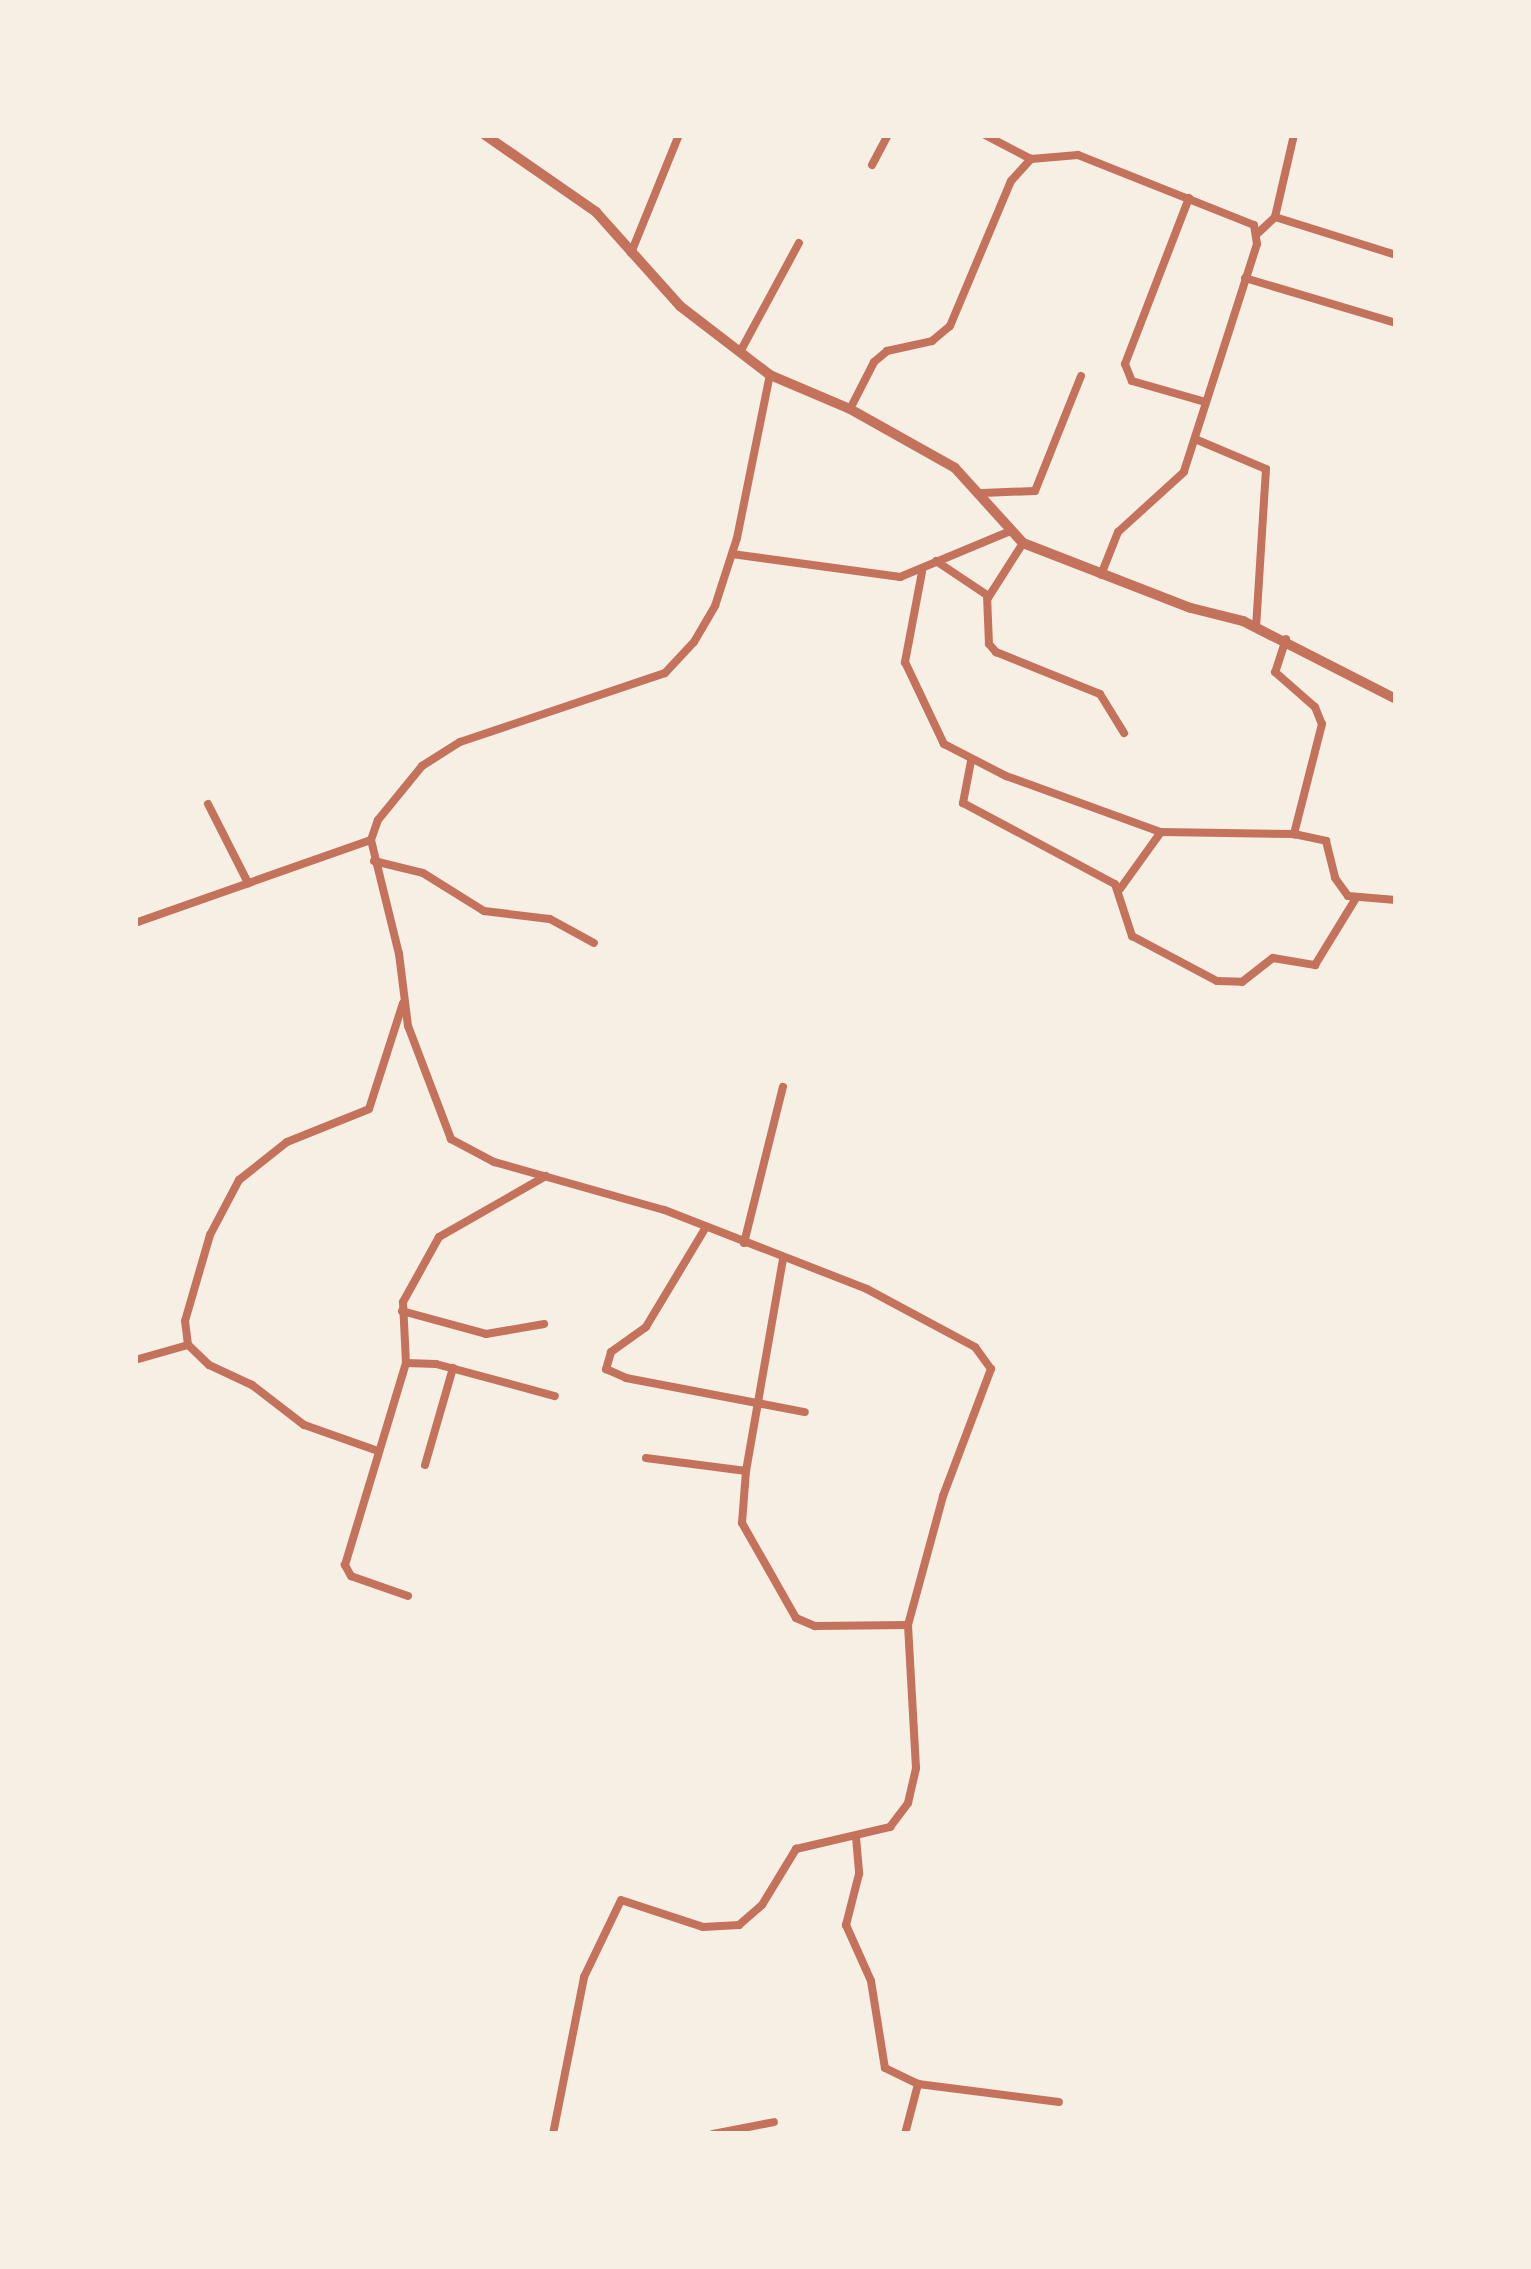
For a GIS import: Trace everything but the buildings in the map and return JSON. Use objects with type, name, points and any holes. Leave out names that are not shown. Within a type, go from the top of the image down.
[{"type":"street","points":[[485,135],[571,192],[668,296],[770,375],[850,409],[955,468],[982,493],[1008,532],[1023,543],[1101,575],[1286,639],[1396,699]]},
{"type":"street","points":[[630,253],[679,135]]},
{"type":"street","points":[[872,166],[888,135]]},
{"type":"street","points":[[985,135],[1030,158],[1078,156],[1254,224],[1258,233]]},
{"type":"street","points":[[1101,575],[1127,521],[1174,488],[1195,438],[1258,233],[1275,216],[1294,135]]},
{"type":"street","points":[[850,409],[874,362],[887,351],[932,341],[950,326],[1011,182],[1030,158]]},
{"type":"street","points":[[1189,198],[1124,364],[1132,381],[1205,402]]},
{"type":"street","points":[[1275,216],[1396,255]]},
{"type":"street","points":[[740,352],[798,243]]},
{"type":"street","points":[[1246,278],[1396,323]]},
{"type":"street","points":[[553,2134],[584,1977],[621,1900],[703,1928],[733,1927],[762,1906],[796,1849],[890,1827],[912,1792],[908,1626],[943,1496],[991,1369],[975,1347],[902,1307],[706,1227],[494,1162],[451,1139],[408,1026],[370,840],[387,806],[422,766],[460,742],[665,673],[715,606],[732,554],[770,375]]},
{"type":"street","points":[[982,493],[1035,491],[1080,376]]},
{"type":"street","points":[[1195,438],[1266,469],[1256,627]]},
{"type":"street","points":[[732,554],[900,578],[922,572],[936,562],[1008,532]]},
{"type":"street","points":[[1023,543],[988,598],[989,644],[996,652],[1100,694],[1124,734]]},
{"type":"street","points":[[936,562],[988,598]]},
{"type":"street","points":[[922,572],[908,675],[944,744],[971,761],[1161,832],[1294,834],[1326,842],[1340,889],[1356,898],[1396,900]]},
{"type":"street","points":[[1286,639],[1275,672],[1314,708],[1322,724],[1294,834]]},
{"type":"street","points":[[971,761],[963,803],[1120,889],[1132,936],[1201,975],[1230,984],[1242,982],[1264,959],[1315,965],[1356,898]]},
{"type":"street","points":[[208,804],[248,883]]},
{"type":"street","points":[[1120,889],[1161,832]]},
{"type":"street","points":[[135,923],[370,840]]},
{"type":"street","points":[[374,861],[423,873],[484,911],[550,919],[594,943]]},
{"type":"street","points":[[378,1451],[304,1425],[188,1345],[184,1322],[192,1286],[220,1208],[272,1150],[373,1105],[404,999]]},
{"type":"street","points":[[744,1243],[783,1087]]},
{"type":"street","points":[[408,1596],[351,1576],[345,1566],[406,1363],[402,1312],[416,1271],[439,1238],[546,1176]]},
{"type":"street","points":[[706,1227],[646,1328],[611,1352],[606,1369],[626,1378],[805,1412]]},
{"type":"street","points":[[783,1260],[746,1471],[742,1523],[796,1618],[814,1626],[908,1626]]},
{"type":"street","points":[[402,1312],[486,1334],[544,1324]]},
{"type":"street","points":[[135,1360],[188,1345]]},
{"type":"street","points":[[406,1363],[453,1368],[554,1396]]},
{"type":"street","points":[[425,1464],[453,1368]]},
{"type":"street","points":[[646,1458],[746,1471]]},
{"type":"street","points":[[856,1837],[859,1874],[846,1925],[874,1995],[880,2060],[891,2074],[918,2084],[1058,2102]]},
{"type":"street","points":[[905,2134],[918,2084]]},
{"type":"street","points":[[712,2134],[774,2122]]}]
